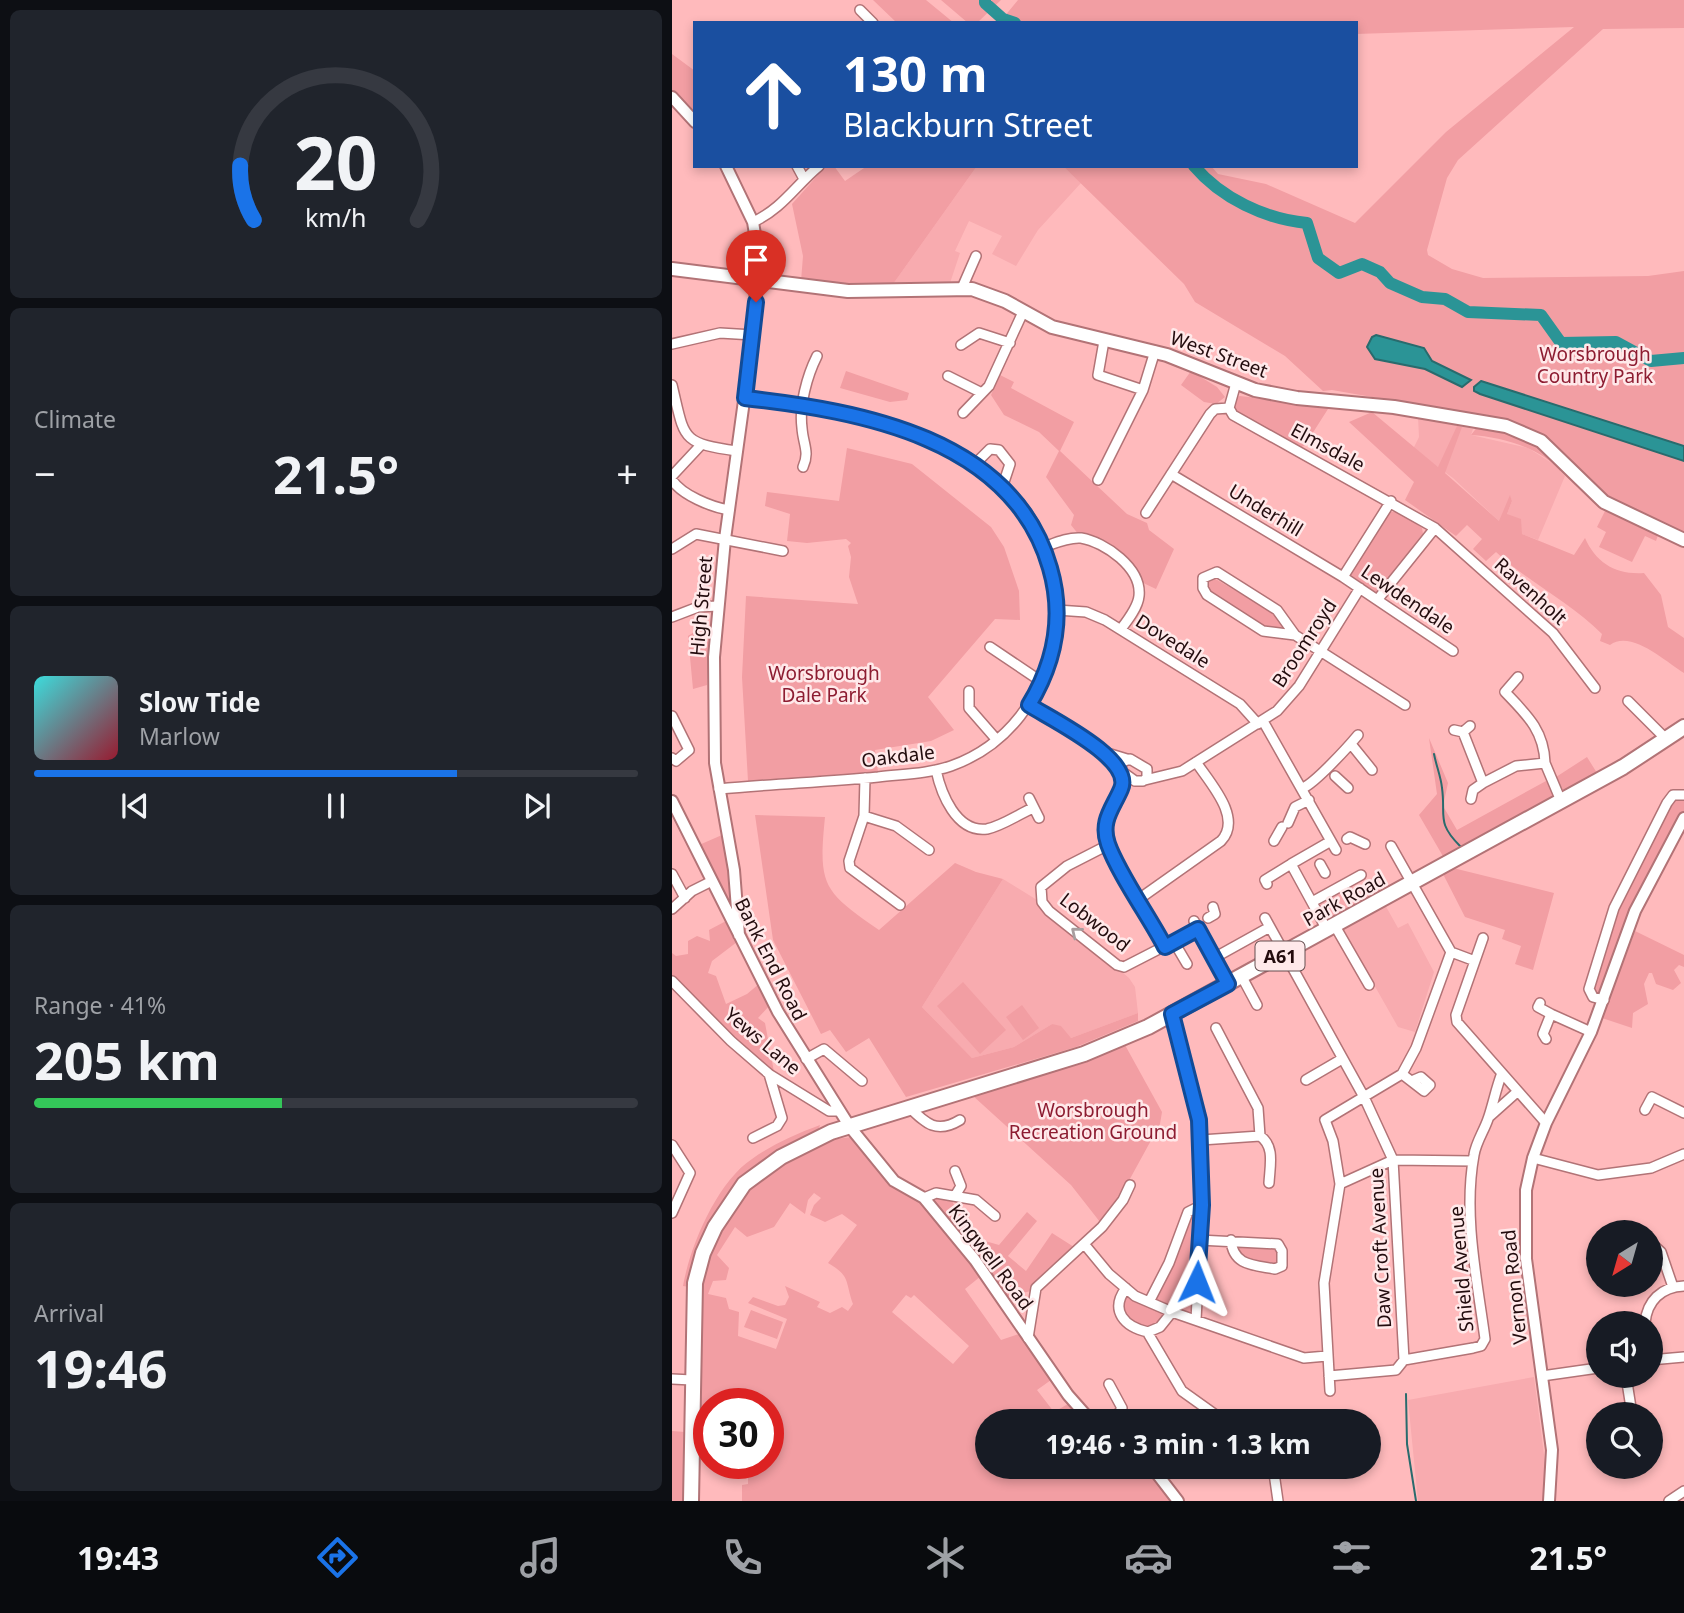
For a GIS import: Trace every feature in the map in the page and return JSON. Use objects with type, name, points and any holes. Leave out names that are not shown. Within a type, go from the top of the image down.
[{"type":"highway","name":"Park Road","points":[[850,1127],[1084,1054],[1172,1014],[1561,801],[1684,727]]},
{"type":"highway","name":"A61","points":[[691,1501],[692,1380],[698,1268],[725,1209],[744,1184],[806,1143],[850,1127]]},
{"type":"main road","name":"West Street","points":[[672,269],[848,291],[962,288],[988,293],[1052,327],[1155,351],[1236,383],[1273,394],[1394,407],[1506,426],[1541,441],[1604,502],[1684,540]]},
{"type":"street","points":[[860,10],[871,21]]},
{"type":"street","points":[[672,97],[693,119]]},
{"type":"street","name":"High Street","points":[[727,168],[753,222],[758,253],[753,335],[718,606],[712,712],[715,763],[734,870],[739,935]]},
{"type":"street","points":[[798,168],[804,179]]},
{"type":"street","points":[[753,222],[791,197],[804,179],[818,168]]},
{"type":"street","points":[[962,288],[976,256]]},
{"type":"street","points":[[963,413],[989,386],[1023,312]]},
{"type":"street","points":[[672,344],[720,332],[753,335]]},
{"type":"street","points":[[961,345],[979,333],[1010,343]]},
{"type":"street","points":[[1104,341],[1098,376],[1143,390]]},
{"type":"street","points":[[1098,480],[1107,452],[1143,390],[1155,351]]},
{"type":"street","points":[[803,467],[808,455],[802,429],[803,405],[817,356]]},
{"type":"street","points":[[947,376],[982,393]]},
{"type":"street","points":[[1146,513],[1210,414],[1215,409],[1229,408],[1236,383]]},
{"type":"street","points":[[672,385],[684,430],[699,446],[737,451]]},
{"type":"street","name":"Oakdale","points":[[719,789],[936,770],[977,753],[1014,724],[1042,682],[1055,640],[1057,610],[1044,547],[1027,516],[1003,485],[974,465],[923,438],[875,420],[803,405],[745,398]]},
{"type":"street","name":"Elmsdale","points":[[1229,408],[1233,415],[1435,528]]},
{"type":"street","points":[[699,446],[672,478],[677,487],[690,495],[729,510]]},
{"type":"street","points":[[974,465],[990,449],[999,450],[1010,464],[1003,485]]},
{"type":"street","name":"Underhill","points":[[1171,474],[1343,577]]},
{"type":"street","points":[[1343,577],[1391,501]]},
{"type":"street","points":[[1378,599],[1435,528]]},
{"type":"street","name":"Ravenholt","points":[[1435,528],[1553,633],[1595,688]]},
{"type":"street","points":[[672,549],[696,534],[783,551]]},
{"type":"street","points":[[1044,547],[1079,538],[1106,548],[1120,558],[1134,575],[1140,593],[1121,629]]},
{"type":"street","points":[[1295,635],[1263,631],[1207,595],[1203,588],[1203,578],[1217,572],[1277,610],[1295,635],[1405,705]]},
{"type":"street","name":"Lewdendale","points":[[1343,577],[1453,651]]},
{"type":"street","name":"Broomroyd","points":[[1122,788],[1178,773],[1261,723],[1290,698],[1360,588]]},
{"type":"street","points":[[672,617],[698,607],[718,606]]},
{"type":"street","name":"Dovedale","points":[[1057,610],[1086,612],[1121,629],[1240,704],[1261,723],[1338,844]]},
{"type":"street","points":[[990,647],[1042,682]]},
{"type":"street","points":[[1518,677],[1502,690],[1533,721],[1542,737],[1545,763],[1561,801]]},
{"type":"street","points":[[969,691],[969,708],[996,739]]},
{"type":"street","points":[[1628,701],[1666,739]]},
{"type":"street","points":[[1029,705],[1104,752],[1164,775]]},
{"type":"street","points":[[672,716],[689,750],[676,761],[672,758]]},
{"type":"street","points":[[1462,729],[1483,783]]},
{"type":"street","points":[[1303,788],[1330,772],[1358,735]]},
{"type":"street","points":[[1350,744],[1372,770]]},
{"type":"street","points":[[1104,752],[1122,772],[1141,781],[1147,769]]},
{"type":"street","points":[[1127,759],[1121,765],[1122,788],[1107,818],[1108,845],[1139,899],[1187,964]]},
{"type":"street","points":[[1139,899],[1221,841],[1229,830],[1228,814],[1196,762]]},
{"type":"street","points":[[1471,799],[1473,790],[1516,766],[1545,763]]},
{"type":"street","points":[[936,770],[942,794],[967,825],[986,829],[1031,803],[1039,818]]},
{"type":"street","points":[[1330,772],[1348,788]]},
{"type":"street","points":[[865,778],[864,817],[849,860],[850,868],[900,905]]},
{"type":"street","points":[[1604,1000],[1593,996],[1589,989],[1614,908],[1667,803],[1673,796],[1684,795]]},
{"type":"street","points":[[1274,841],[1295,807],[1309,800]]},
{"type":"street","name":"Bank End Road","points":[[672,802],[778,1012],[850,1127]]},
{"type":"street","points":[[864,817],[895,825],[929,850]]},
{"type":"street","name":"Vernon Road","points":[[1549,1501],[1552,1450],[1529,1283],[1525,1223],[1533,1157],[1546,1123],[1591,1032],[1635,911],[1683,822]]},
{"type":"street","points":[[1267,884],[1265,880],[1291,864],[1319,861],[1350,837],[1365,844]]},
{"type":"street","name":"Lobwood","points":[[1108,845],[1050,877],[1041,887],[1041,898],[1049,911],[1116,965],[1124,967],[1170,944],[1200,923]]},
{"type":"street","points":[[1397,849],[1411,883],[1451,952],[1475,961]]},
{"type":"street","points":[[1291,864],[1312,902],[1369,985]]},
{"type":"street","points":[[672,874],[685,898]]},
{"type":"street","points":[[672,909],[712,881]]},
{"type":"street","points":[[1312,902],[1357,881]]},
{"type":"street","points":[[1213,907],[1216,914],[1200,923],[1228,984]]},
{"type":"street","name":"Daw Croft Avenue","points":[[1214,958],[1266,923],[1364,1097],[1393,1160],[1404,1360]]},
{"type":"street","points":[[1483,938],[1456,1015],[1457,1022],[1546,1123]]},
{"type":"street","points":[[1330,1391],[1324,1283],[1340,1184],[1333,1141],[1325,1120],[1402,1074],[1416,1048],[1451,952]]},
{"type":"street","points":[[1242,977],[1257,1005]]},
{"type":"street","name":"Yews Lane","points":[[672,981],[731,1041],[769,1074],[832,1113],[840,1111]]},
{"type":"street","points":[[1540,1003],[1538,1007],[1591,1032]]},
{"type":"street","points":[[1172,1014],[1199,1120],[1201,1140],[1202,1205],[1196,1320]]},
{"type":"street","points":[[1546,1039],[1543,1034],[1551,1014]]},
{"type":"street","points":[[1216,1028],[1258,1108],[1260,1136],[1270,1147],[1269,1183]]},
{"type":"street","points":[[806,1059],[824,1049],[862,1081]]},
{"type":"street","points":[[1306,1080],[1342,1059]]},
{"type":"street","name":"Shield Avenue","points":[[1329,1376],[1396,1370],[1404,1360],[1481,1346],[1485,1339],[1470,1216],[1473,1161],[1502,1073]]},
{"type":"street","points":[[753,1138],[777,1126],[782,1118],[769,1074]]},
{"type":"street","points":[[1402,1074],[1414,1080]]},
{"type":"street","name":"Shield Avenue","points":[[1489,1116],[1517,1092]]},
{"type":"street","points":[[1645,1110],[1652,1097],[1684,1113]]},
{"type":"street","points":[[909,1107],[936,1129],[947,1128],[960,1120]]},
{"type":"street","name":"Kingwell Road","points":[[850,1127],[894,1181],[924,1198],[975,1259],[1080,1409]]},
{"type":"street","points":[[1201,1140],[1260,1136]]},
{"type":"street","points":[[672,1145],[690,1173],[672,1213]]},
{"type":"street","points":[[1533,1157],[1598,1175],[1651,1168],[1684,1154]]},
{"type":"street","points":[[1340,1184],[1393,1160],[1473,1161]]},
{"type":"street","points":[[955,1171],[961,1186],[955,1196]]},
{"type":"street","points":[[1028,1338],[1036,1288],[1085,1245],[1114,1213],[1130,1185]]},
{"type":"street","points":[[924,1198],[936,1193],[976,1200],[995,1216]]},
{"type":"street","points":[[1149,1302],[1169,1263],[1188,1212],[1202,1205]]},
{"type":"street","points":[[1199,1240],[1231,1240],[1278,1244],[1282,1251],[1282,1266],[1275,1269],[1241,1262],[1232,1252],[1231,1240]]},
{"type":"street","points":[[1085,1245],[1126,1289],[1149,1302],[1304,1358],[1327,1356]]},
{"type":"street","points":[[1663,1258],[1673,1287]]},
{"type":"street","points":[[1647,1311],[1655,1297],[1673,1287],[1684,1286]]},
{"type":"street","points":[[1126,1289],[1118,1301],[1119,1314],[1133,1329],[1148,1332],[1160,1327],[1172,1312]]},
{"type":"street","points":[[1148,1332],[1182,1391],[1207,1409]]},
{"type":"street","points":[[1663,1358],[1684,1357]]},
{"type":"street","points":[[1542,1376],[1586,1370]]},
{"type":"street","points":[[672,1379],[692,1380]]},
{"type":"street","points":[[1110,1384],[1121,1409]]},
{"type":"street","points":[[1161,1479],[1178,1501]]},
{"type":"street","points":[[1275,1479],[1278,1501]]},
{"type":"street","points":[[1668,1501],[1684,1491]]},
{"type":"shaded area","points":[[976,168],[1065,168],[1081,183],[1038,230],[1016,266],[992,254],[1002,236],[969,221],[955,251],[960,253],[950,283],[891,287]]},
{"type":"shaded area","points":[[1418,417],[1473,429],[1471,435],[1528,448],[1555,465],[1565,476],[1538,540],[1522,534],[1507,514],[1512,501],[1510,496],[1500,522],[1453,478],[1413,449],[1419,437]]},
{"type":"shaded area","points":[[1003,879],[1037,900],[1129,978],[1135,987],[1138,1013],[1071,1038],[1052,1024],[1014,1047],[972,1058],[922,1007]]},
{"type":"shaded area","points":[[1352,886],[1367,912],[1384,903],[1398,928],[1408,923],[1434,972],[1415,1032],[1398,1027],[1339,923],[1329,928],[1316,906]]},
{"type":"shaded area","points":[[1534,1377],[1547,1478],[1542,1501],[1418,1501],[1408,1400]]},
{"type":"green space","points":[[873,0],[926,0],[952,21],[895,21]]},
{"type":"green space","points":[[941,0],[1001,0],[979,21],[966,21]]},
{"type":"green space","name":"Worsbrough Country Park","points":[[1018,0],[1684,0],[1684,28],[1603,29],[1458,160],[1447,178],[1427,250],[1428,255],[1452,269],[1483,278],[1648,276],[1684,271],[1684,532],[1642,517],[1612,502],[1549,444],[1510,421],[1332,390],[1323,391],[1285,356],[1195,302],[1184,284],[1065,168],[1213,168],[1218,174],[1266,184],[1355,223],[1446,132],[1574,27],[1358,34],[1358,21],[1001,21]]},
{"type":"green space","points":[[672,54],[693,70],[693,112],[672,90]]},
{"type":"green space","points":[[824,168],[835,168],[845,181],[864,168],[976,168],[891,287],[801,281],[803,256],[792,204]]},
{"type":"green space","points":[[846,371],[909,393],[907,400],[890,402],[840,388]]},
{"type":"green space","points":[[1191,371],[1217,387],[1225,397],[1216,404],[1204,402],[1181,385]]},
{"type":"green space","points":[[1000,375],[1014,382],[1011,388],[1074,422],[1060,451],[1127,514],[1147,523],[1149,530],[1174,549],[1156,589],[1139,581],[1121,556],[1079,535],[1071,525],[1074,515],[1046,477],[1059,451],[1039,432],[1004,415],[991,395]]},
{"type":"green space","points":[[1237,397],[1326,406],[1328,409],[1305,445],[1300,448],[1241,416],[1233,409]]},
{"type":"green space","points":[[1372,412],[1438,467],[1457,426],[1462,427],[1445,473],[1499,521],[1510,495],[1512,501],[1507,514],[1521,519],[1522,534],[1574,555],[1585,538],[1595,554],[1608,566],[1625,572],[1644,573],[1661,595],[1668,627],[1684,638],[1684,673],[1638,644],[1618,641],[1610,645],[1600,641],[1602,634],[1590,623],[1496,552],[1486,561],[1473,549],[1482,539],[1467,525],[1456,536],[1405,500],[1414,482],[1349,422]]},
{"type":"green space","points":[[1478,426],[1524,440],[1563,466],[1560,471],[1542,456],[1519,445],[1471,435]]},
{"type":"green space","name":"Worsbrough Dale Park","points":[[847,448],[912,464],[991,527],[1004,547],[1019,591],[1020,620],[995,619],[928,697],[954,730],[931,741],[875,750],[878,772],[748,781],[742,677],[746,596],[858,604],[849,577],[851,557],[848,546],[851,543],[846,539],[807,543],[787,541],[790,514],[765,506],[767,492],[839,501]]},
{"type":"green space","points":[[1605,511],[1658,535],[1656,541],[1645,536],[1632,562],[1599,547],[1606,532],[1597,527]]},
{"type":"green space","points":[[1388,512],[1399,512],[1422,528],[1423,534],[1376,593],[1352,579],[1350,573]]},
{"type":"green space","points":[[1212,577],[1274,613],[1288,632],[1266,627],[1240,615],[1210,590],[1205,581]]},
{"type":"green space","points":[[710,626],[707,685],[693,689],[688,636],[702,627]]},
{"type":"green space","points":[[1429,738],[1448,783],[1443,806],[1457,830],[1546,781],[1554,796],[1444,858],[1419,815],[1437,794]]},
{"type":"green space","points":[[1587,757],[1597,773],[1563,790],[1556,777]]},
{"type":"green space","points":[[1675,798],[1684,799],[1684,811],[1632,910],[1602,997],[1592,988],[1618,908]]},
{"type":"green space","points":[[755,815],[825,817],[823,858],[828,885],[846,906],[879,930],[955,863],[1003,879],[922,1007],[972,1058],[1014,1047],[1052,1024],[1061,1026],[1071,1038],[1138,1013],[1138,1021],[1076,1047],[906,1097],[869,1038],[846,1052],[830,1030],[821,1034],[773,940]]},
{"type":"green space","points":[[722,835],[734,909],[699,845]]},
{"type":"green space","points":[[1453,868],[1554,893],[1533,970],[1515,964],[1521,946],[1502,939],[1505,930],[1465,917],[1443,874]]},
{"type":"green space","points":[[726,921],[737,942],[712,961],[708,973],[716,976],[726,1004],[747,994],[759,984],[770,1005],[758,1018],[765,1023],[774,1072],[746,1050],[672,977],[672,953],[676,956],[688,954],[688,941],[697,936],[710,941],[709,930]]},
{"type":"green space","points":[[1635,931],[1684,955],[1684,967],[1679,965],[1674,970],[1681,983],[1673,990],[1656,984],[1652,973],[1649,973],[1644,984],[1648,1004],[1633,1013],[1632,1028],[1602,1018]]},
{"type":"green space","points":[[963,982],[1006,1030],[980,1054],[937,1006]]},
{"type":"green space","points":[[1022,1005],[1039,1028],[1023,1040],[1006,1017]]},
{"type":"green space","name":"Worsbrough Recreation Ground","points":[[1125,1045],[1162,1112],[1160,1124],[1120,1197],[1100,1222],[1071,1185],[972,1095]]},
{"type":"green space","points":[[820,1125],[818,1131],[757,1167],[689,1287],[683,1286],[699,1234],[727,1183],[739,1169],[760,1154]]},
{"type":"green space","points":[[854,1137],[888,1180],[924,1201],[981,1276],[965,1289],[1001,1340],[1019,1334],[1051,1380],[1037,1390],[1052,1409],[975,1409],[975,1479],[1153,1479],[1171,1501],[742,1501],[742,1485],[748,1484],[748,1479],[784,1479],[784,1388],[699,1388],[701,1279],[712,1245],[724,1221],[740,1199],[759,1179],[804,1150],[829,1141]],"holes":[[[814,1193],[821,1198],[810,1215],[825,1222],[842,1214],[857,1225],[828,1263],[844,1276],[853,1304],[848,1311],[842,1307],[830,1313],[817,1307],[820,1302],[785,1286],[789,1297],[785,1305],[778,1306],[753,1297],[748,1303],[787,1319],[776,1349],[738,1336],[739,1312],[729,1309],[726,1298],[708,1294],[713,1281],[726,1280],[729,1268],[717,1255],[735,1227],[747,1237],[774,1227],[790,1203],[805,1214],[808,1200]],[[906,1295],[911,1298],[914,1295],[969,1346],[953,1364],[892,1312]]]},
{"type":"green space","points":[[943,1197],[952,1201],[971,1237],[999,1245],[1027,1212],[1037,1221],[1008,1256],[1026,1271],[1052,1233],[1074,1247],[1046,1271],[1031,1291],[1005,1297],[932,1200]]},
{"type":"green space","points":[[1198,1212],[1193,1308],[1187,1315],[1157,1304],[1155,1295],[1190,1213]]},
{"type":"green space","points":[[1236,1243],[1278,1244],[1282,1266],[1241,1262],[1233,1247]]},
{"type":"green space","points":[[1127,1294],[1164,1314],[1163,1322],[1148,1330],[1132,1323],[1122,1307],[1121,1301]]},
{"type":"green space","points":[[751,1310],[783,1322],[777,1339],[744,1327]]},
{"type":"green space","points":[[1068,1404],[1073,1409],[1059,1409]]},
{"type":"green space","points":[[672,1431],[685,1432],[685,1501],[672,1501]]},
{"type":"water","points":[[1376,335],[1424,348],[1432,361],[1471,380],[1462,387],[1425,369],[1375,359],[1367,347]]},
{"type":"water","points":[[1481,381],[1684,446],[1684,461],[1480,394],[1474,391],[1474,387]]},
{"type":"waterway","points":[[985,0],[1003,19],[1009,21]]},
{"type":"waterway","points":[[1196,168],[1217,188],[1245,205],[1275,217],[1307,223],[1318,258],[1339,273],[1362,264],[1380,272],[1390,283],[1422,297],[1445,299],[1468,312],[1541,315],[1561,343],[1616,342],[1651,361],[1684,358]]},
{"type":"waterway","points":[[1434,754],[1441,784],[1445,824],[1452,838],[1460,846]]},
{"type":"waterway","points":[[1406,1394],[1407,1444],[1416,1501]]},
{"type":"route","points":[[756,302],[745,398],[837,410],[875,420],[923,438],[974,465],[1003,485],[1034,526],[1044,547],[1053,579],[1057,621],[1051,657],[1029,705],[1104,752],[1123,773],[1122,788],[1107,818],[1108,845],[1165,947],[1198,929],[1228,984],[1172,1014],[1199,1120],[1201,1140],[1202,1205],[1197,1282]]}]
